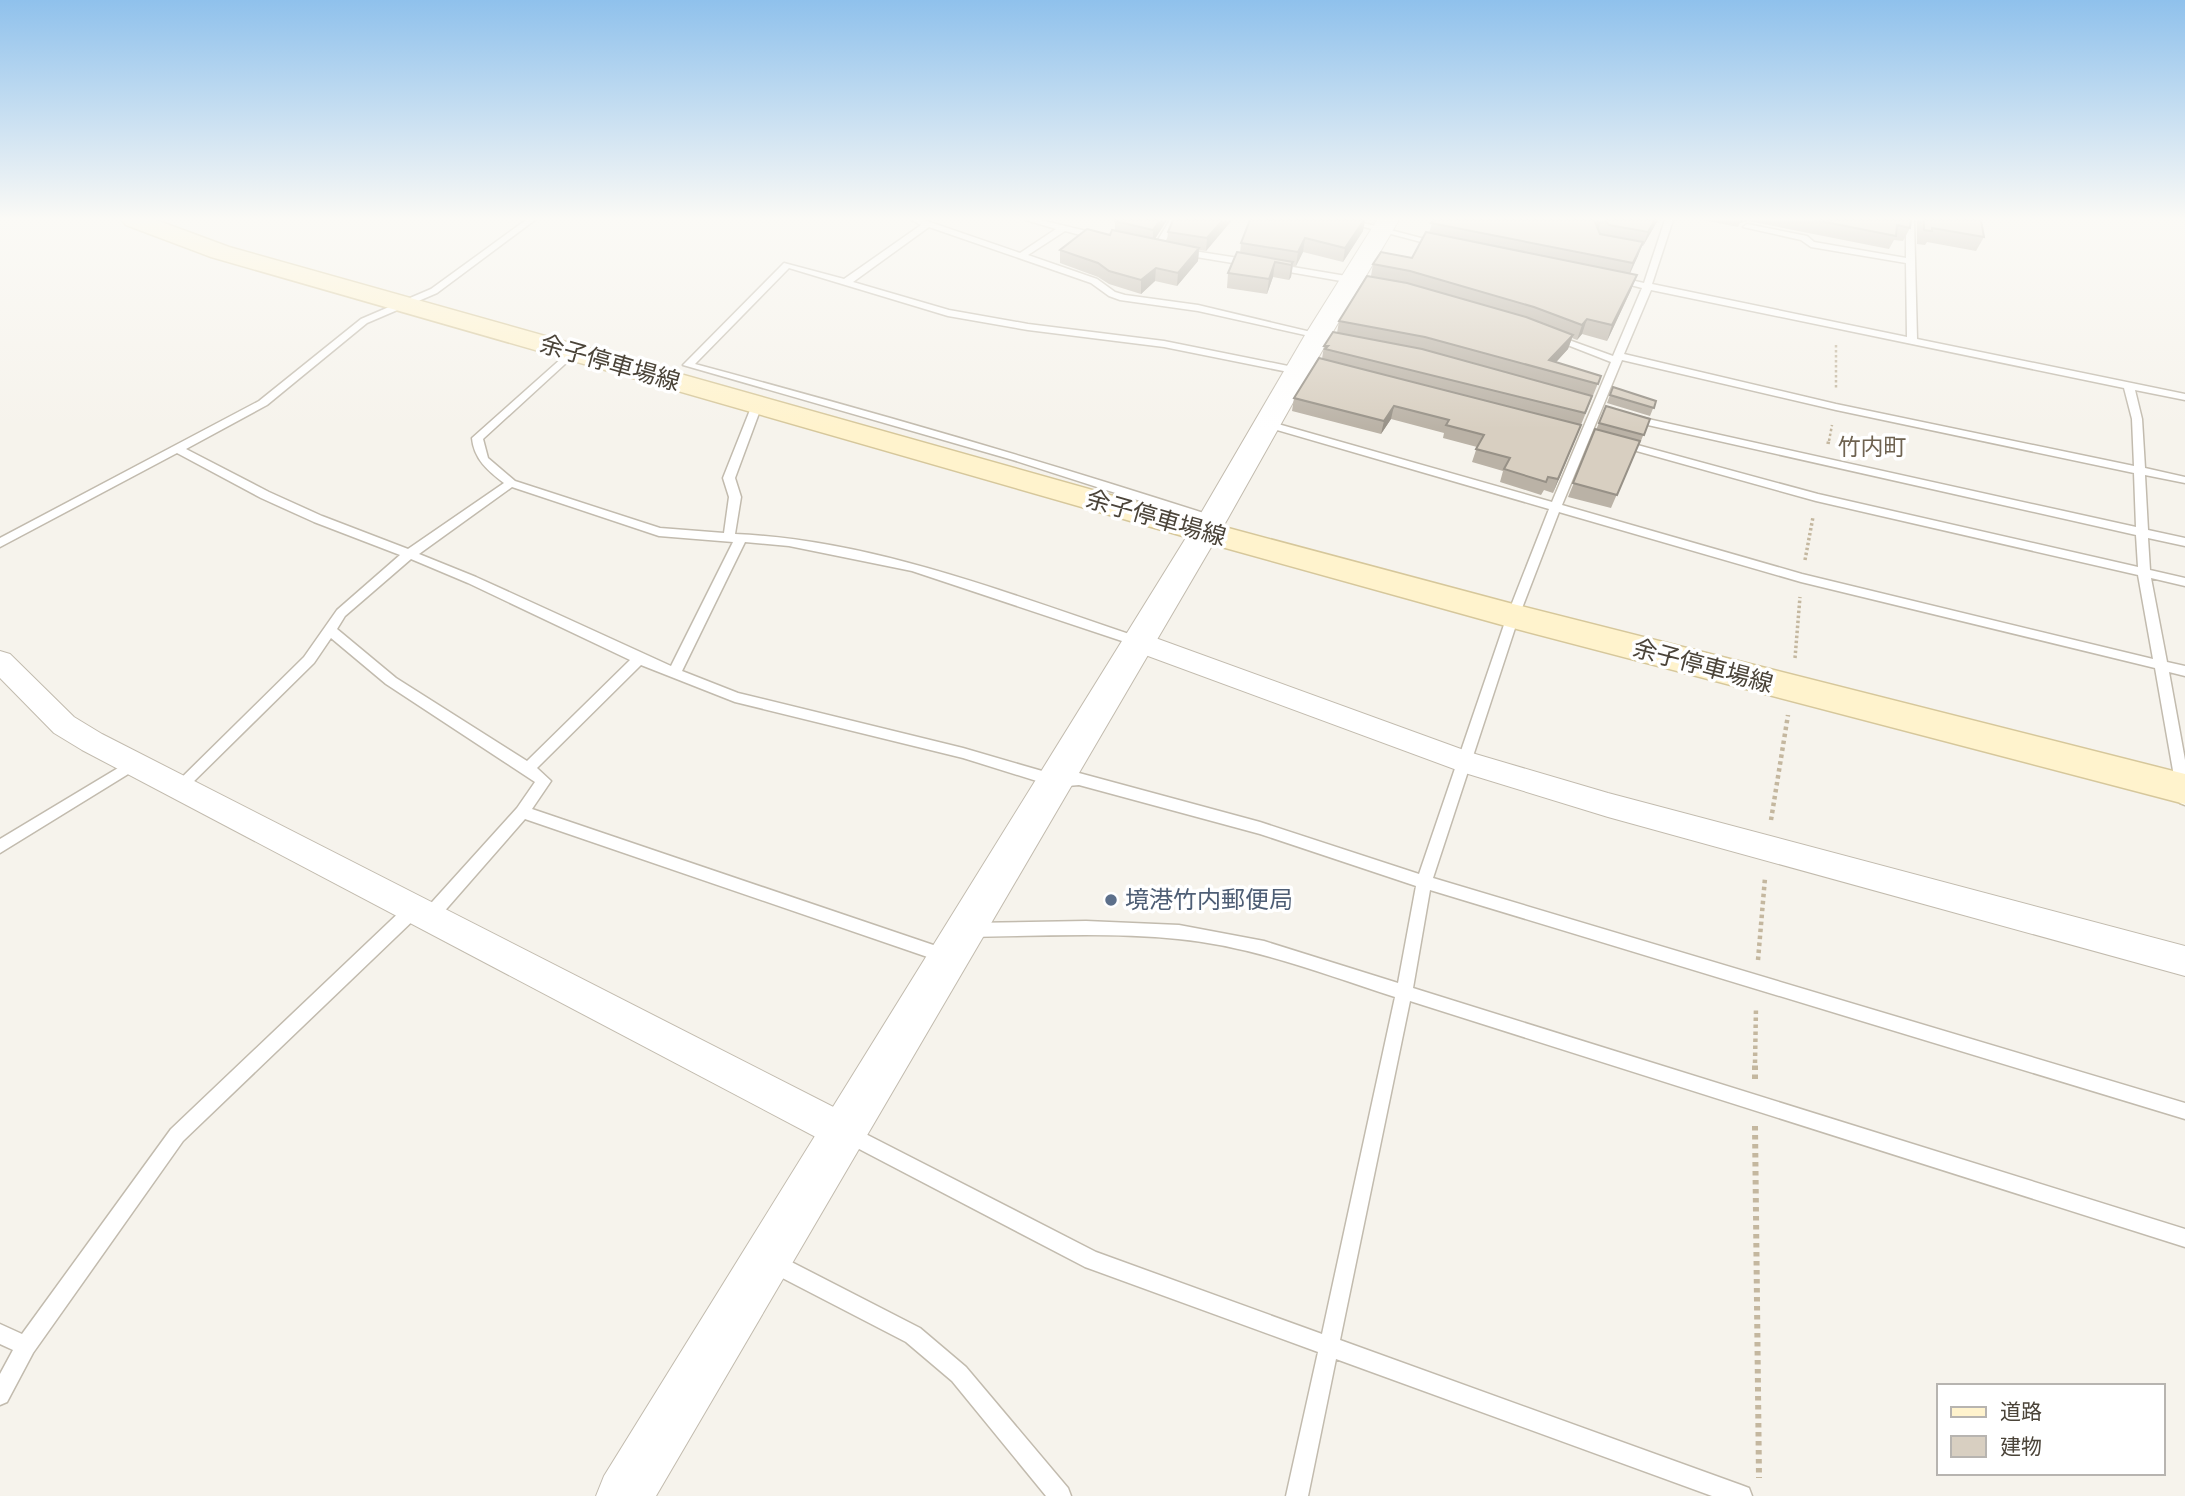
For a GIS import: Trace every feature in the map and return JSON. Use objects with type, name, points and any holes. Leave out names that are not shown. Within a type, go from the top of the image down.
[{"type":"main road","name":"余子停車場線","points":[[352,290],[757,405],[1208,526],[1513,616],[2185,789]]},
{"type":"street","points":[[624,1496],[842,1131],[1056,781],[1266,425],[1353,290]]},
{"type":"street","points":[[1139,642],[1465,761],[1608,805],[2185,961]]},
{"type":"street","points":[[0,661],[64,725],[133,764],[842,1131]]},
{"type":"lane","points":[[0,543],[263,403],[364,321],[405,305],[433,290]]},
{"type":"lane","points":[[762,290],[688,365],[828,403],[1140,496],[1208,526]]},
{"type":"lane","points":[[868,290],[948,313],[1305,367]]},
{"type":"lane","points":[[1107,290],[1116,296],[1198,308],[1325,337]]},
{"type":"lane","points":[[1297,1496],[1404,993],[1424,883],[1513,616],[1555,508],[1580,432],[1617,358],[1646,290]]},
{"type":"lane","points":[[1661,290],[2185,397]]},
{"type":"lane","points":[[1910,290],[1912,341]]},
{"type":"lane","points":[[1546,335],[1617,358],[2185,480]]},
{"type":"lane","points":[[572,352],[477,438],[480,455],[511,483],[659,532],[835,550],[914,567],[1139,642]]},
{"type":"lane","points":[[2129,386],[2137,419],[2144,573],[2185,799]]},
{"type":"lane","points":[[674,673],[735,538],[735,498],[729,478],[757,405]]},
{"type":"lane","points":[[1593,406],[1616,414],[1824,463],[2185,542]]},
{"type":"lane","points":[[1266,425],[1801,578],[2185,671]]},
{"type":"lane","points":[[1580,432],[1598,438]]},
{"type":"lane","points":[[1611,441],[1816,497],[2185,582]]},
{"type":"lane","points":[[176,448],[276,500],[472,580],[639,659],[735,697],[963,753],[1056,781],[1079,779],[1260,828],[1424,883],[2185,1111]]},
{"type":"lane","points":[[178,788],[309,660],[341,613],[410,554],[428,544],[511,483]]},
{"type":"lane","points":[[0,1395],[26,1346],[177,1135],[421,913],[522,812],[544,780],[391,681],[329,630]]},
{"type":"lane","points":[[528,769],[639,659]]},
{"type":"lane","points":[[0,847],[133,764]]},
{"type":"lane","points":[[522,812],[955,944],[1086,928],[1179,932],[1264,948],[2185,1238]]},
{"type":"lane","points":[[842,1131],[1092,1260],[1741,1496]]},
{"type":"lane","points":[[767,1260],[913,1335],[959,1374],[1060,1496]]},
{"type":"lane","points":[[0,1334],[26,1346]]},
{"type":"path","points":[[1824,463],[1836,407],[1836,326]]},
{"type":"path","points":[[1759,1482],[1755,1103],[1757,982],[1767,847],[1793,689],[1801,578],[1816,497]]},
{"type":"building","points":[[1358,290],[1431,290],[1526,317],[1573,335],[1549,360],[1601,376],[1598,384],[1425,337],[1339,321]]},
{"type":"building","points":[[1475,290],[1630,290],[1612,325],[1587,319],[1582,325],[1534,307]]},
{"type":"building","points":[[1333,332],[1422,349],[1592,396],[1585,413],[1325,349],[1328,346],[1324,346]]},
{"type":"building","points":[[1319,358],[1581,425],[1558,479],[1548,477],[1546,482],[1504,469],[1510,458],[1476,449],[1484,435],[1446,425],[1449,420],[1394,406],[1384,421],[1294,398]]},
{"type":"building","points":[[1613,387],[1656,401],[1654,408],[1610,395]]},
{"type":"building","points":[[1606,406],[1650,419],[1644,435],[1599,423]]},
{"type":"building","points":[[1595,429],[1640,441],[1617,495],[1573,483]]},
{"type":"place","name":"境港竹内郵便局","points":[[1111,900]]},
{"type":"district","name":"竹内町","points":[[1872,447]]}]
